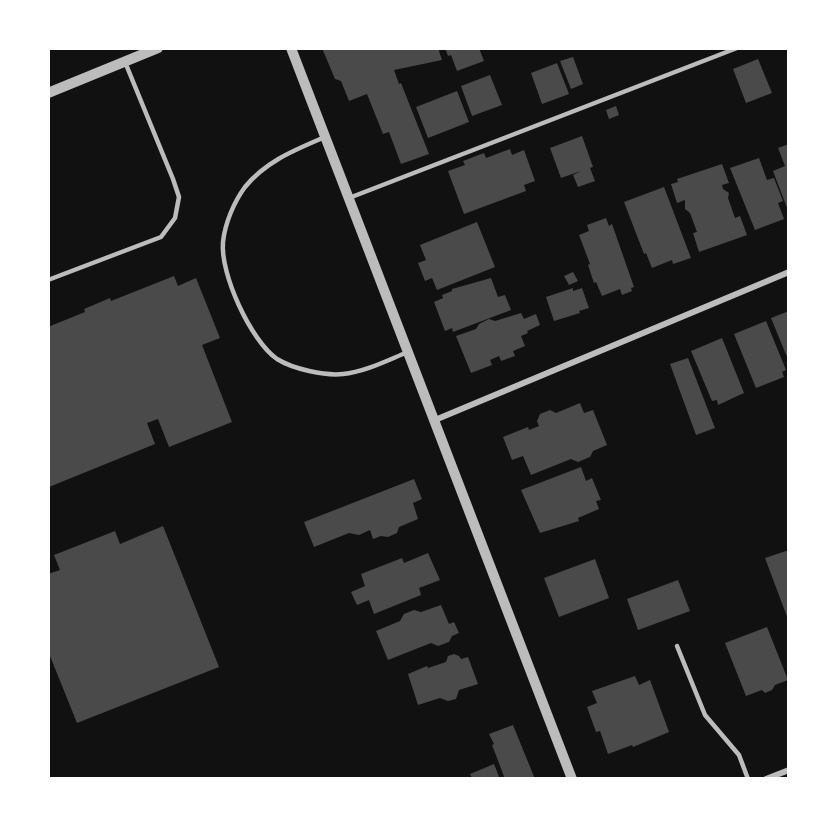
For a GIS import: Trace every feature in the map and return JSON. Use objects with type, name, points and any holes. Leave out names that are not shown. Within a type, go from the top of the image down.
[{"type":"street","points":[[48,93],[158,48]]},
{"type":"street","points":[[291,48],[573,779]]},
{"type":"street","points":[[435,420],[789,272]]},
{"type":"street","points":[[766,779],[789,770]]},
{"type":"lane","points":[[349,198],[737,48]]},
{"type":"lane","points":[[48,280],[160,237],[176,218],[178,196],[173,179],[125,62]]},
{"type":"lane","points":[[326,137],[280,157],[260,171],[244,189],[229,215],[223,243],[228,278],[242,312],[257,338],[278,359],[293,366],[308,371],[343,375],[408,352]]},
{"type":"lane","points":[[677,646],[705,715],[739,755],[748,779]]},
{"type":"building","points":[[322,48],[438,48],[442,60],[394,70],[429,154],[401,164],[389,132],[383,134],[367,94],[349,101],[341,81],[335,79]]},
{"type":"building","points":[[445,48],[479,48],[484,61],[457,71],[451,55],[448,56]]},
{"type":"building","points":[[573,57],[583,84],[571,89],[560,61]]},
{"type":"building","points":[[758,59],[772,93],[746,103],[733,69]]},
{"type":"building","points":[[557,63],[569,94],[542,104],[531,73]]},
{"type":"building","points":[[490,75],[502,105],[472,116],[461,86]]},
{"type":"building","points":[[457,91],[469,122],[428,138],[416,107]]},
{"type":"building","points":[[616,106],[619,115],[609,119],[606,110]]},
{"type":"building","points":[[582,136],[593,167],[590,168],[595,181],[578,187],[573,175],[581,171],[561,178],[550,148]]},
{"type":"building","points":[[789,144],[789,213],[773,171],[785,166],[778,148]]},
{"type":"building","points":[[510,149],[512,155],[524,150],[535,181],[524,185],[526,191],[464,214],[448,171],[465,165],[463,161],[484,153],[486,158]]},
{"type":"building","points":[[759,158],[767,180],[774,178],[783,201],[778,203],[784,219],[755,230],[730,168]]},
{"type":"building","points":[[722,164],[729,183],[722,185],[723,189],[729,193],[728,198],[735,218],[740,216],[747,235],[699,252],[693,233],[697,232],[690,213],[685,209],[685,200],[677,203],[671,184],[678,182],[677,179]]},
{"type":"building","points":[[664,187],[691,258],[673,264],[672,260],[652,268],[646,253],[644,254],[624,202]]},
{"type":"building","points":[[606,218],[609,226],[612,224],[634,287],[631,288],[632,291],[622,295],[620,289],[602,296],[596,282],[594,283],[588,265],[590,264],[579,235],[589,231],[587,225]]},
{"type":"building","points":[[477,222],[495,267],[437,290],[432,278],[425,281],[418,263],[426,260],[420,245]]},
{"type":"building","points":[[573,272],[578,281],[569,285],[564,276]]},
{"type":"building","points":[[174,276],[178,286],[196,278],[220,338],[202,345],[232,422],[169,447],[158,419],[147,423],[155,444],[49,487],[48,327],[85,312],[84,309],[110,298],[111,301]]},
{"type":"building","points":[[491,278],[498,297],[505,295],[511,310],[453,332],[452,328],[445,331],[434,302],[443,298],[442,295],[452,289]]},
{"type":"building","points":[[573,288],[573,291],[582,288],[589,308],[554,321],[546,297]]},
{"type":"building","points":[[789,311],[789,362],[771,318]]},
{"type":"building","points":[[521,313],[524,319],[536,314],[540,325],[521,336],[525,346],[513,351],[515,356],[501,361],[499,356],[490,360],[492,365],[471,373],[456,336],[476,329],[479,324],[489,319],[495,321]]},
{"type":"building","points":[[766,321],[786,370],[782,372],[784,377],[756,388],[734,334]]},
{"type":"building","points":[[722,338],[744,393],[718,405],[717,400],[712,401],[691,351]]},
{"type":"building","points":[[688,358],[715,428],[696,435],[670,364]]},
{"type":"building","points":[[580,403],[584,413],[593,410],[607,445],[593,451],[590,457],[578,462],[571,459],[531,475],[523,456],[512,460],[503,437],[528,427],[529,430],[539,426],[537,421],[540,414],[550,410],[556,413]]},
{"type":"building","points":[[581,467],[586,481],[592,478],[601,500],[596,501],[599,509],[578,518],[579,521],[540,533],[521,490]]},
{"type":"building","points":[[414,479],[422,499],[413,503],[418,519],[399,527],[397,533],[388,537],[381,536],[373,539],[370,530],[359,535],[349,533],[314,547],[304,522]]},
{"type":"building","points":[[163,526],[219,667],[77,723],[48,651],[48,574],[60,570],[54,555],[115,531],[120,544]]},
{"type":"building","points":[[789,550],[789,622],[765,558]]},
{"type":"building","points":[[428,553],[440,580],[419,588],[421,595],[374,614],[369,600],[357,605],[351,592],[365,586],[361,574],[402,558],[404,563]]},
{"type":"building","points":[[595,559],[609,598],[559,617],[544,578]]},
{"type":"building","points":[[678,580],[690,611],[638,630],[627,599]]},
{"type":"building","points":[[441,605],[449,624],[454,622],[459,633],[452,636],[449,642],[438,646],[431,643],[388,660],[376,631],[400,621],[404,614],[414,610],[421,612]]},
{"type":"building","points":[[767,627],[788,680],[775,685],[772,690],[765,693],[762,690],[746,696],[725,643]]},
{"type":"building","points":[[454,654],[461,659],[468,657],[478,684],[459,690],[456,699],[448,701],[440,698],[418,705],[408,674],[427,666],[428,668],[446,662],[448,656]]},
{"type":"building","points":[[635,676],[639,685],[650,680],[669,732],[633,747],[632,745],[608,754],[600,731],[596,732],[587,707],[597,703],[592,691]]},
{"type":"building","points":[[513,725],[535,779],[505,779],[489,734]]},
{"type":"building","points":[[494,764],[500,779],[472,779],[470,774]]}]
